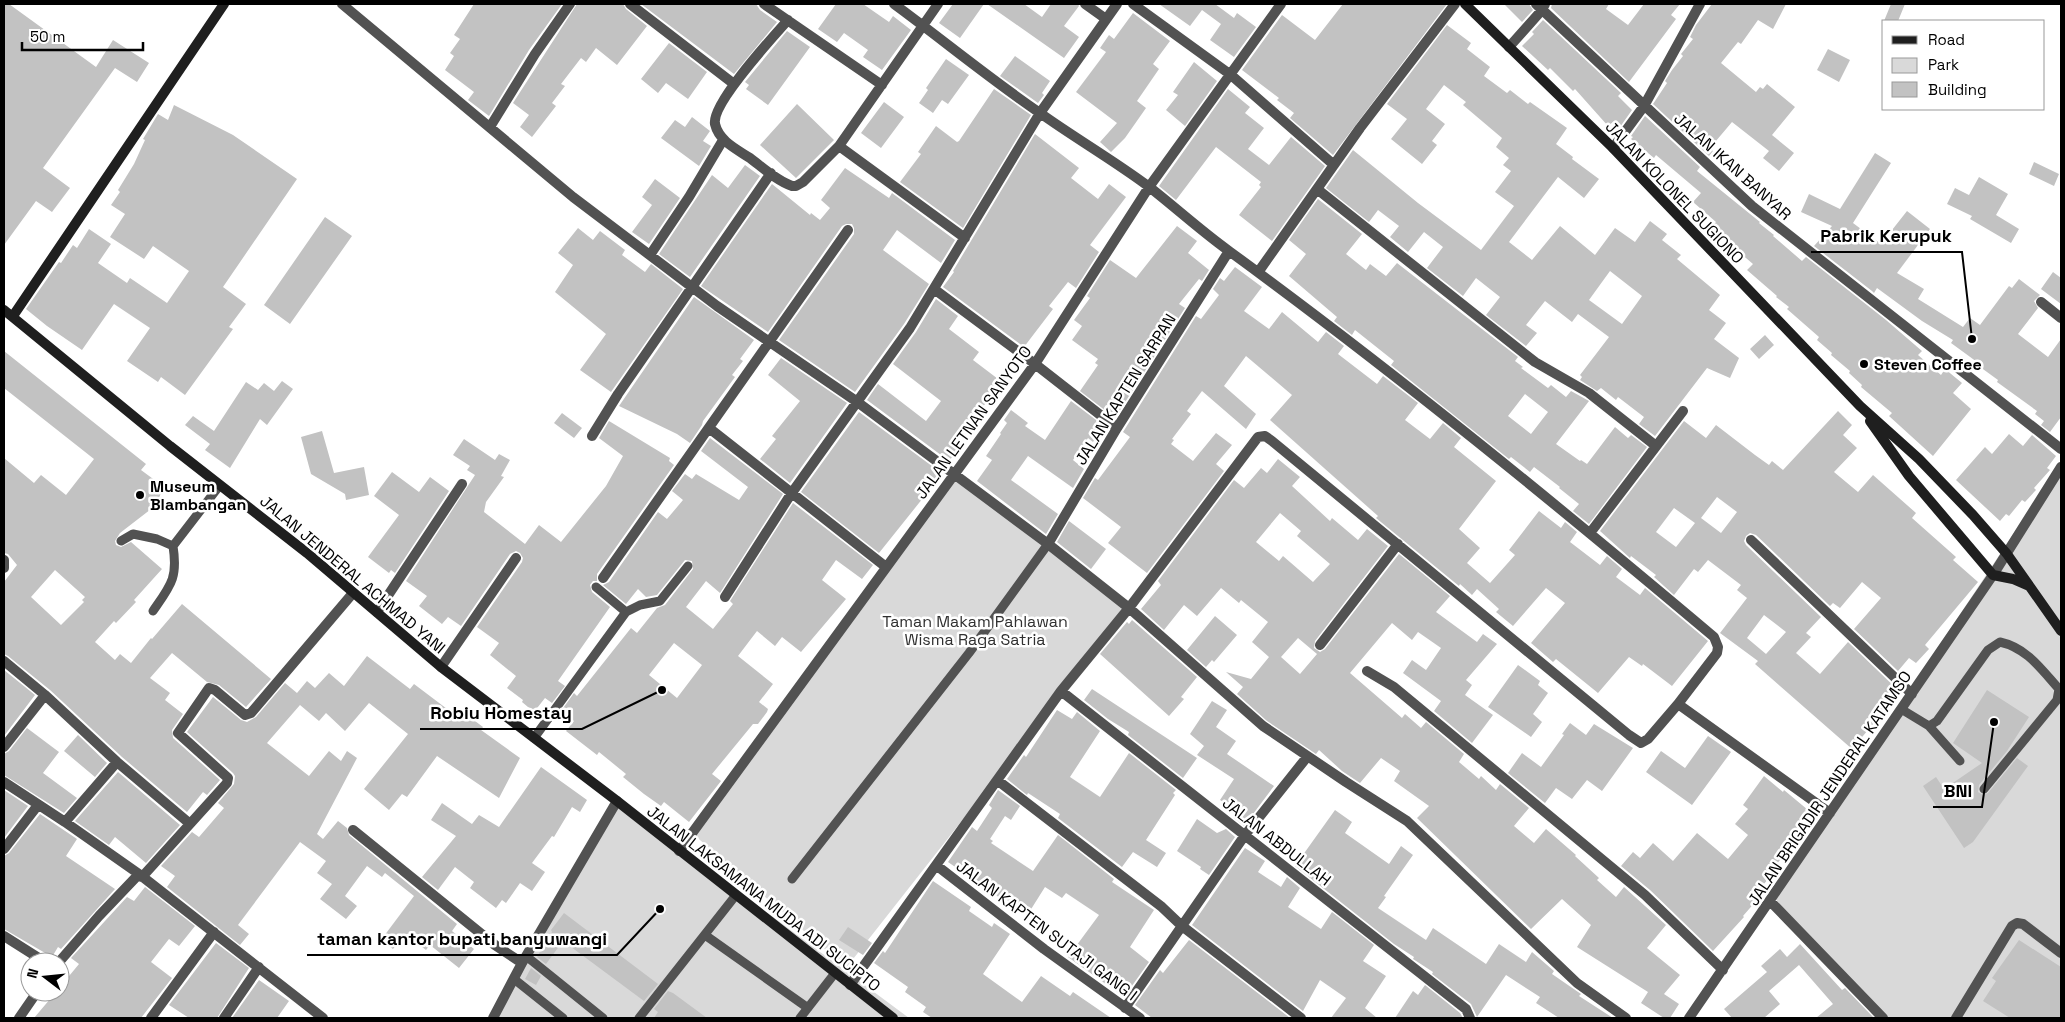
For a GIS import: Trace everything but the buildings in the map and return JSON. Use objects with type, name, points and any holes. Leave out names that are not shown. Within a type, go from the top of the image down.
[{"type":"main road","points":[[13,316],[224,4]]},
{"type":"main road","name":"JALAN KOLONEL SUGIONO","points":[[1465,4],[1613,148],[1860,406],[1918,459],[1973,515],[2006,554],[2061,631]]},
{"type":"main road","name":"JALAN JENDERAL ACHMAD YANI","points":[[4,310],[307,553],[441,667],[617,801]]},
{"type":"main road","name":"JALAN KOLONEL SUGIONO","points":[[1860,406],[1909,476],[1993,575]]},
{"type":"main road","points":[[1993,575],[2013,579],[2030,586]]},
{"type":"main road","name":"JALAN LAKSAMANA MUDA ADI SUCIPTO","points":[[617,801],[893,1018]]},
{"type":"street","points":[[342,4],[573,197],[692,287],[856,401],[1048,544],[1129,608],[1263,726],[1407,821],[1578,983],[1626,1018]]},
{"type":"street","points":[[490,127],[535,54],[570,4]]},
{"type":"street","points":[[630,4],[734,84]]},
{"type":"street","points":[[764,4],[882,85]]},
{"type":"street","points":[[850,985],[1061,691],[1129,608],[1258,437],[1265,436],[1272,441],[1641,743],[1648,739],[1678,704],[1717,653],[1718,647],[1714,637],[1590,533],[1382,365],[1259,271],[1229,251],[1149,187],[1040,113],[894,4]]},
{"type":"street","points":[[788,20],[734,84],[716,114],[715,121],[724,140],[788,184],[796,186],[803,182],[839,146],[938,4]]},
{"type":"street","points":[[1085,4],[1106,19]]},
{"type":"street","points":[[725,597],[791,494],[910,328],[1040,113],[1116,4]]},
{"type":"street","points":[[1133,4],[1231,75],[1334,165]]},
{"type":"street","name":"JALAN LETNAN SANYOTO","points":[[679,851],[1035,364],[1149,187],[1280,4]]},
{"type":"street","points":[[1259,271],[1334,165],[1455,4]]},
{"type":"street","points":[[1613,148],[1644,106],[1700,4]]},
{"type":"street","points":[[1509,47],[1541,6]]},
{"type":"street","name":"JALAN IKAN BANYAR","points":[[1541,6],[1644,106],[1752,206],[2061,449]]},
{"type":"street","points":[[650,255],[724,140]]},
{"type":"street","points":[[839,146],[964,238]]},
{"type":"street","points":[[592,436],[618,394],[771,173]]},
{"type":"street","points":[[1317,190],[1535,362],[1589,393],[1656,446]]},
{"type":"street","points":[[603,578],[848,230]]},
{"type":"street","name":"JALAN KAPTEN SARPAN","points":[[1048,544],[1117,428],[1229,251]]},
{"type":"street","points":[[934,289],[1117,428]]},
{"type":"street","points":[[2040,302],[2061,318]]},
{"type":"street","points":[[1590,533],[1682,411]]},
{"type":"street","points":[[709,428],[886,567]]},
{"type":"street","name":"JALAN BRIGADIR JENDERAL KATAMSO","points":[[1689,1018],[1993,575],[2061,467]]},
{"type":"street","points":[[377,612],[462,484]]},
{"type":"street","points":[[1751,540],[1912,694]]},
{"type":"street","points":[[1320,646],[1398,544]]},
{"type":"street","points":[[441,667],[516,558]]},
{"type":"street","points":[[4,560],[4,568]]},
{"type":"street","points":[[67,952],[98,916],[141,875],[226,786],[228,778],[178,733],[210,688],[245,715],[251,713],[353,594]]},
{"type":"street","points":[[4,660],[117,762],[189,823]]},
{"type":"street","points":[[1367,671],[1394,687],[1645,895],[1723,970]]},
{"type":"street","name":"JALAN ABDULLAH","points":[[1061,691],[1466,1009],[1470,1018]]},
{"type":"street","points":[[4,746],[45,695]]},
{"type":"street","points":[[1678,704],[1830,813]]},
{"type":"street","points":[[1125,1008],[1245,835],[1307,756]]},
{"type":"street","points":[[65,822],[117,762]]},
{"type":"street","points":[[997,780],[1162,907],[1182,926],[1301,1018]]},
{"type":"street","points":[[4,782],[141,875],[324,1018]]},
{"type":"street","points":[[493,1018],[524,960],[617,801]]},
{"type":"street","points":[[4,849],[38,805]]},
{"type":"street","points":[[353,830],[495,944],[524,960]]},
{"type":"street","name":"JALAN KAPTEN SUTAJI GANG I","points":[[936,865],[1140,1018]]},
{"type":"street","points":[[1770,900],[1883,1018]]},
{"type":"street","points":[[1956,1018],[2012,926],[2017,923],[2022,924],[2061,953]]},
{"type":"street","points":[[151,1018],[214,932]]},
{"type":"street","points":[[4,936],[29,952]]},
{"type":"street","points":[[224,1018],[259,967]]},
{"type":"street","points":[[20,1018],[30,1002]]},
{"type":"lane","points":[[153,611],[170,586],[176,566],[172,546],[220,485]]},
{"type":"lane","points":[[121,541],[134,534],[158,539],[172,546]]},
{"type":"lane","points":[[792,879],[970,652],[1048,544]]},
{"type":"lane","points":[[534,738],[626,612],[640,605],[660,601],[688,566]]},
{"type":"lane","points":[[596,587],[626,612]]},
{"type":"lane","points":[[1929,726],[1937,721],[1988,650],[2000,642],[2014,645],[2028,654],[2060,689],[2057,700],[1984,789]]},
{"type":"lane","points":[[1901,709],[1929,726],[1960,761]]},
{"type":"lane","points":[[639,1018],[736,895]]},
{"type":"lane","points":[[706,935],[808,1008]]},
{"type":"lane","points":[[524,960],[603,1018]]},
{"type":"lane","points":[[800,1018],[834,973]]},
{"type":"lane","points":[[514,979],[564,1018]]},
{"type":"green space","points":[[2061,462],[2061,1018],[1875,1018],[1773,896]]},
{"type":"green space","name":"Taman Makam Pahlawan Wisma Raga Satria","points":[[955,475],[1129,608],[846,968],[692,833]]},
{"type":"green space","points":[[617,801],[909,1018],[495,1018]]},
{"type":"place","name":"Pabrik Kerupuk","points":[[1972,339]]},
{"type":"place","name":"Steven Coffee","points":[[1864,364]]},
{"type":"place","name":"Museum Blambangan","points":[[140,495]]},
{"type":"place","name":"Robiu Homestay","points":[[662,690]]},
{"type":"place","name":"BNI","points":[[1994,722]]},
{"type":"place","name":"taman kantor bupati banyuwangi","points":[[660,909]]}]
